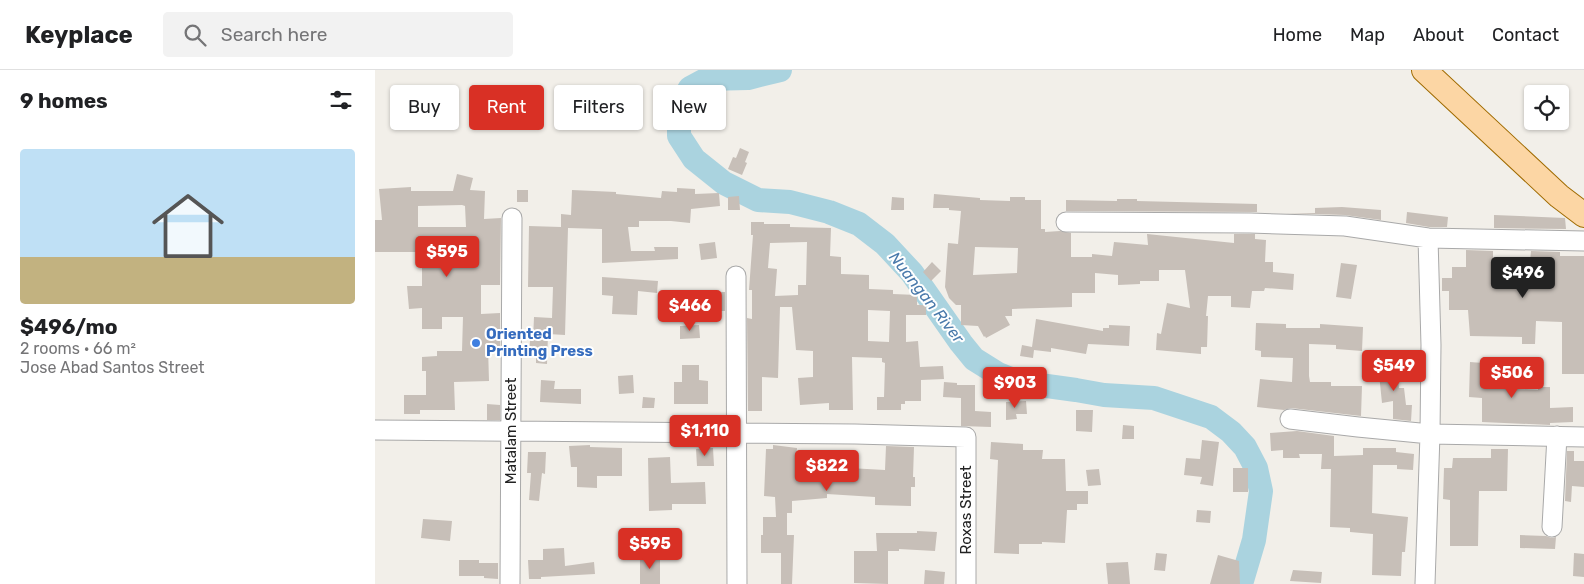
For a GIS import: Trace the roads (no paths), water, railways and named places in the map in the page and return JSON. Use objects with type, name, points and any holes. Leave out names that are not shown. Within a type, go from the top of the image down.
[{"type":"main road","points":[[1424,70],[1544,182],[1584,215]]},
{"type":"street","name":"Matalam Street","points":[[510,584],[512,218]]},
{"type":"street","points":[[1066,222],[1250,223],[1345,226],[1428,238],[1584,241]]},
{"type":"street","points":[[1425,584],[1431,345],[1428,238]]},
{"type":"street","points":[[736,276],[737,584]]},
{"type":"street","points":[[1290,419],[1430,434],[1584,437]]},
{"type":"street","points":[[375,430],[736,433]]},
{"type":"street","name":"Roxas Street","points":[[736,433],[966,437],[966,584]]},
{"type":"street","points":[[1552,527],[1557,436]]},
{"type":"waterway","name":"Nuangan River","points":[[780,70],[748,78],[707,79],[690,88],[679,107],[679,136],[694,159],[724,183],[758,200],[790,202],[829,212],[859,224],[885,244],[912,273],[974,359],[998,374],[1018,382],[1104,395],[1154,398],[1211,417],[1231,432],[1245,447],[1256,468],[1261,491],[1254,540],[1241,584]]},
{"type":"place","name":"Oriented Printing Press","points":[[476,343]]}]
